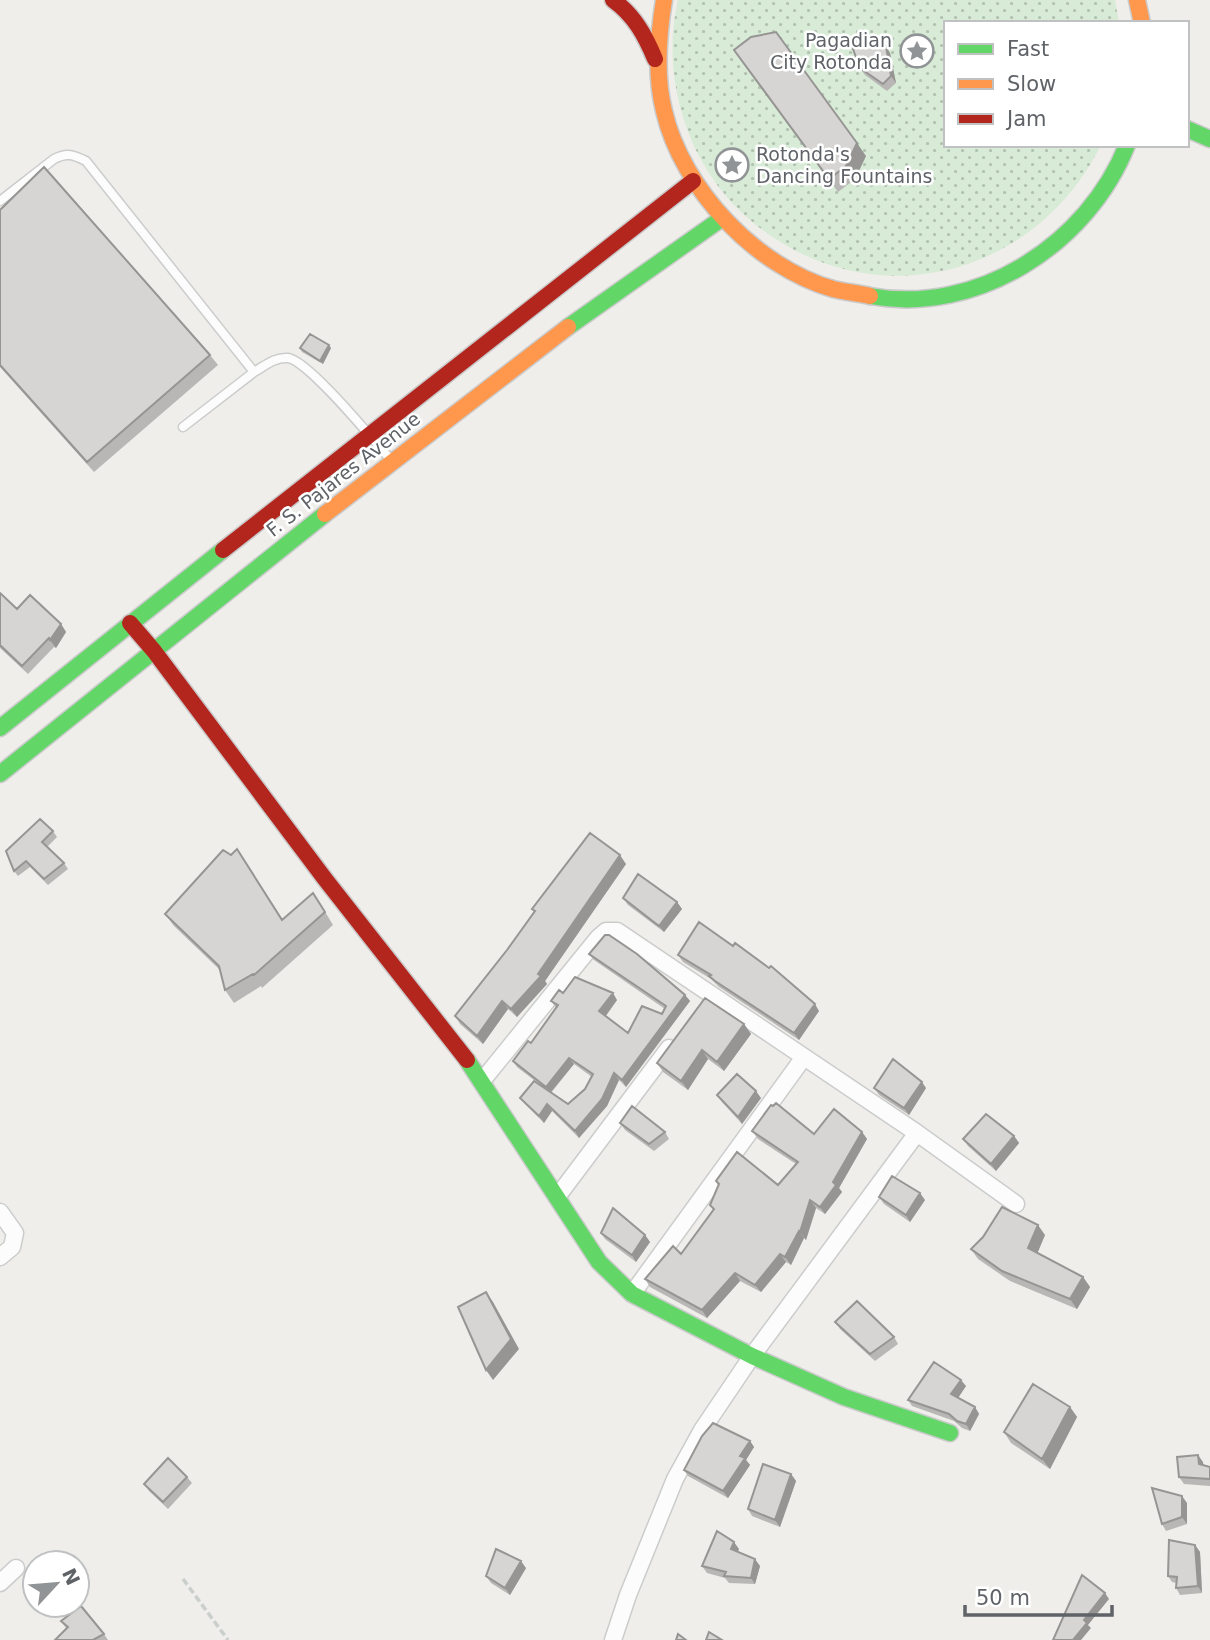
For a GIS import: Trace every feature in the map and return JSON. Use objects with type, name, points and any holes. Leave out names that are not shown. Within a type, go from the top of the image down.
[{"type":"main road","points":[[613,0],[644,32],[658,66]]},
{"type":"main road","points":[[664,0],[658,66],[668,126],[693,181],[721,219],[753,249],[790,273],[831,290],[874,298],[918,300],[962,293],[1003,278],[1041,256],[1075,228],[1102,194],[1126,150]]},
{"type":"main road","points":[[1137,0],[1142,21]]},
{"type":"main road","name":"F. S. Pajares Avenue","points":[[0,727],[693,181]]},
{"type":"main road","name":"F. S. Pajares Avenue","points":[[0,774],[391,460],[658,262],[721,219]]},
{"type":"main road","points":[[130,623],[482,1081],[598,1262],[632,1294],[752,1356],[844,1396],[950,1433]]},
{"type":"street","points":[[482,1081],[598,938],[606,931],[617,931],[626,935],[706,998],[804,1057],[917,1133],[1016,1205]]},
{"type":"street","points":[[557,1198],[678,1035]]},
{"type":"street","points":[[632,1294],[804,1057]]},
{"type":"street","points":[[613,1640],[628,1595],[675,1479],[702,1430],[752,1356],[917,1133]]},
{"type":"street","points":[[0,1212],[15,1233],[12,1247],[0,1257]]},
{"type":"street","points":[[0,1583],[16,1567]]},
{"type":"lane","points":[[0,201],[64,154],[86,161],[254,372]]},
{"type":"lane","points":[[183,427],[254,372],[277,358],[292,359],[303,365],[391,460]]},
{"type":"path","points":[[183,1578],[228,1640]]},
{"type":"green space","points":[[678,0],[1115,0],[1119,21],[944,21],[944,147],[1100,147],[1073,189],[1038,225],[997,252],[952,269],[905,276],[857,272],[809,257],[764,231],[727,197],[707,170],[686,126],[677,95],[672,47]]},
{"type":"building","points":[[776,32],[857,143],[846,166],[829,179],[734,50],[751,37]]},
{"type":"building","points":[[861,34],[886,46],[891,76],[883,84],[860,68],[850,41]]},
{"type":"building","points":[[44,167],[210,355],[87,462],[0,365],[0,210]]},
{"type":"building","points":[[310,334],[329,345],[320,361],[300,348]]},
{"type":"building","points":[[0,593],[17,609],[30,595],[61,624],[50,640],[49,638],[22,666],[0,645]]},
{"type":"building","points":[[40,819],[53,831],[42,842],[64,863],[44,879],[26,861],[14,871],[6,851]]},
{"type":"building","points":[[590,833],[620,855],[538,974],[541,976],[511,1009],[502,1001],[477,1036],[455,1016],[507,950],[535,911],[532,909]]},
{"type":"building","points":[[237,849],[282,920],[313,893],[325,912],[254,975],[225,990],[219,966],[165,914],[223,850],[231,855]]},
{"type":"building","points":[[638,874],[677,902],[659,926],[623,898]]},
{"type":"building","points":[[699,922],[733,946],[735,943],[769,968],[771,966],[815,1004],[794,1033],[678,955]]},
{"type":"building","points":[[605,935],[637,954],[685,995],[622,1080],[614,1073],[602,1099],[575,1131],[547,1104],[539,1116],[520,1098],[534,1081],[568,1104],[585,1089],[593,1074],[569,1058],[546,1087],[513,1061],[528,1041],[531,1043],[558,1005],[551,1001],[559,990],[563,993],[575,977],[613,993],[599,1011],[628,1033],[642,1006],[662,1014],[666,1006],[589,954]]},
{"type":"building","points":[[705,998],[744,1024],[717,1062],[702,1050],[681,1081],[657,1063]]},
{"type":"building","points":[[893,1059],[922,1082],[904,1108],[874,1088]]},
{"type":"building","points":[[737,1074],[756,1091],[738,1117],[717,1095]]},
{"type":"building","points":[[776,1103],[814,1134],[834,1109],[862,1132],[833,1182],[836,1185],[820,1207],[810,1200],[800,1232],[785,1257],[780,1254],[755,1285],[735,1273],[702,1310],[645,1279],[673,1246],[681,1254],[714,1209],[710,1205],[719,1184],[716,1181],[737,1152],[778,1185],[798,1162],[752,1131],[771,1105]]},
{"type":"building","points":[[632,1106],[665,1132],[649,1144],[620,1123]]},
{"type":"building","points":[[986,1114],[1014,1136],[991,1164],[963,1139]]},
{"type":"building","points":[[892,1176],[920,1193],[906,1215],[879,1197]]},
{"type":"building","points":[[1002,1207],[1038,1225],[1028,1248],[1083,1277],[1070,1299],[1002,1271],[971,1249],[983,1237]]},
{"type":"building","points":[[613,1208],[645,1235],[632,1255],[601,1233]]},
{"type":"building","points":[[486,1292],[511,1339],[486,1370],[458,1307]]},
{"type":"building","points":[[857,1301],[894,1337],[870,1354],[835,1322]]},
{"type":"building","points":[[934,1362],[961,1380],[951,1394],[975,1407],[966,1424],[949,1414],[908,1400]]},
{"type":"building","points":[[1033,1384],[1070,1407],[1042,1459],[1004,1432]]},
{"type":"building","points":[[713,1423],[750,1441],[740,1456],[745,1458],[723,1491],[684,1470],[702,1436]]},
{"type":"building","points":[[1198,1455],[1199,1464],[1210,1467],[1210,1479],[1179,1477],[1177,1457]]},
{"type":"building","points":[[168,1458],[187,1477],[163,1502],[144,1484]]},
{"type":"building","points":[[763,1464],[791,1474],[775,1520],[748,1509]]},
{"type":"building","points":[[1152,1488],[1182,1496],[1182,1517],[1162,1524]]},
{"type":"building","points":[[717,1531],[734,1542],[731,1549],[755,1559],[751,1578],[724,1576],[726,1572],[702,1566]]},
{"type":"building","points":[[1169,1540],[1195,1545],[1198,1586],[1176,1588],[1177,1577],[1168,1576]]},
{"type":"building","points":[[496,1549],[521,1561],[505,1588],[486,1576]]},
{"type":"building","points":[[1082,1575],[1105,1593],[1084,1620],[1087,1623],[1073,1640],[1053,1640]]},
{"type":"building","points":[[91,1618],[104,1634],[93,1640],[55,1640],[68,1627],[61,1621]]},
{"type":"building","points":[[709,1632],[722,1640],[706,1640]]},
{"type":"traffic: fast","points":[[1189,130],[1210,139]]},
{"type":"traffic: fast","points":[[870,296],[910,299],[950,295],[988,283],[1024,265],[1057,242],[1085,213],[1109,181],[1126,147]]},
{"type":"traffic: fast","points":[[568,327],[721,219]]},
{"type":"traffic: fast","points":[[0,774],[325,514]]},
{"type":"traffic: fast","points":[[0,728],[223,550]]},
{"type":"traffic: fast","points":[[467,1060],[599,1262],[632,1294],[752,1356],[844,1397],[950,1433]]},
{"type":"traffic: slow","points":[[664,0],[658,56],[664,111],[673,140],[687,169],[705,196],[750,244],[777,263],[804,278],[833,289],[870,296]]},
{"type":"traffic: slow","points":[[1137,0],[1142,21]]},
{"type":"traffic: slow","points":[[325,514],[568,327]]},
{"type":"traffic: jam","points":[[613,0],[638,26],[655,59]]},
{"type":"traffic: jam","points":[[223,550],[693,181]]},
{"type":"traffic: jam","points":[[130,623],[467,1060]]},
{"type":"place","name":"Pagadian City Rotonda","points":[[917,51]]},
{"type":"place","name":"Rotonda's Dancing Fountains","points":[[732,165]]}]
